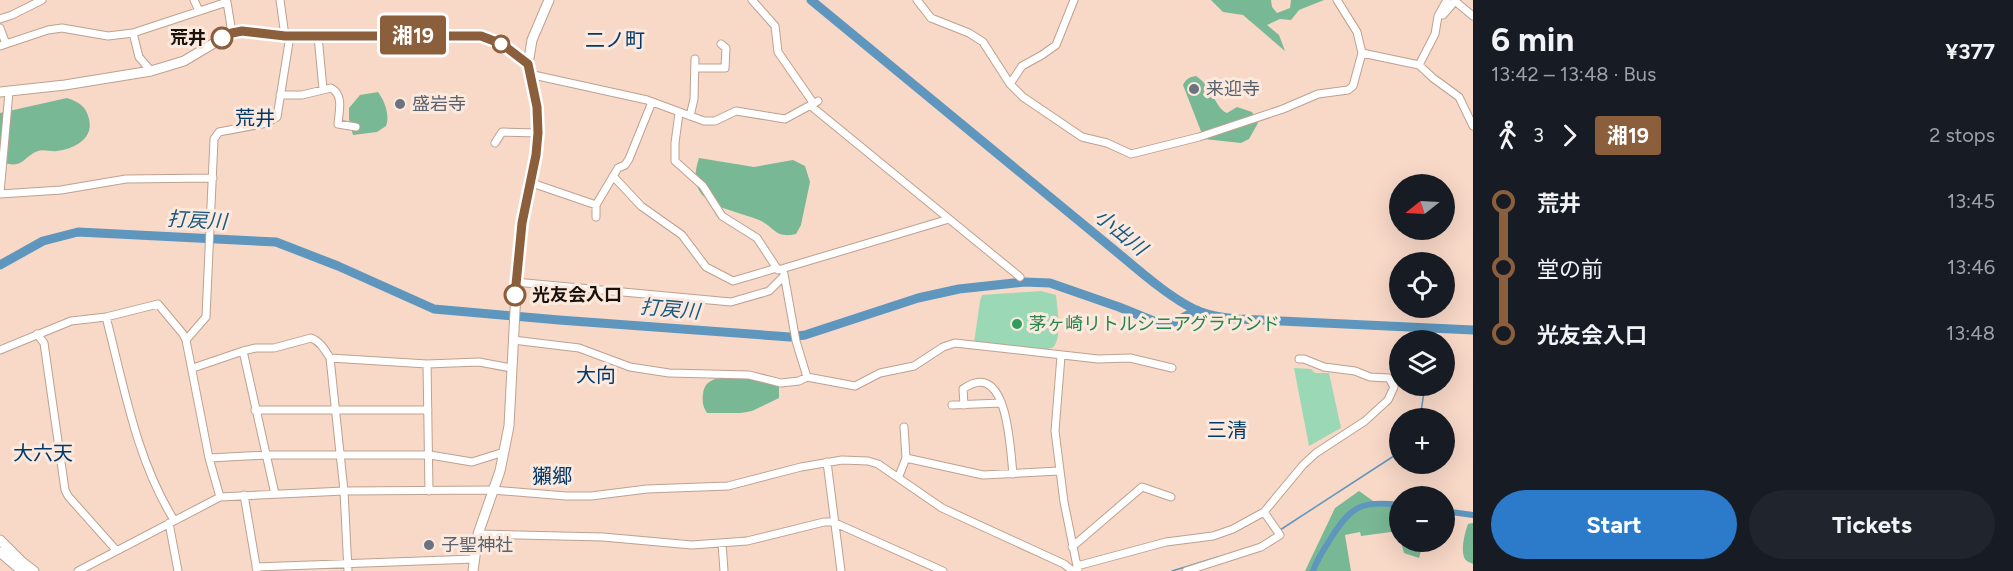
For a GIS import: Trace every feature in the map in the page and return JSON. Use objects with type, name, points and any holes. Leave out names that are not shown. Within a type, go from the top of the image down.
[{"type":"street","points":[[0,19],[42,0]]},
{"type":"street","points":[[194,0],[199,11]]},
{"type":"street","points":[[186,340],[206,317],[214,139],[219,132],[267,123],[278,117],[288,36],[280,0]]},
{"type":"street","points":[[473,571],[478,534],[504,452],[509,426],[515,282],[522,223],[536,155],[538,133],[537,107],[528,64],[532,40],[549,0]]},
{"type":"street","points":[[752,0],[775,26],[778,52],[815,104],[1020,277]]},
{"type":"street","points":[[917,0],[931,18],[969,33],[983,42],[1010,84],[1023,97],[1076,134],[1091,140],[1107,142],[1131,154],[1199,137],[1283,109],[1318,94],[1348,90],[1353,86],[1362,53],[1357,32],[1337,0]]},
{"type":"street","points":[[1010,84],[1022,66],[1056,45],[1074,0]]},
{"type":"street","points":[[1435,34],[1438,16],[1447,0]]},
{"type":"street","points":[[1419,65],[1441,19],[1456,0],[1473,16]]},
{"type":"street","points":[[0,28],[3,45],[48,30],[62,28],[108,36],[133,33],[227,2],[232,33]]},
{"type":"street","points":[[213,178],[126,179],[61,190],[0,193],[5,92],[150,71],[184,61],[232,33],[250,31],[288,36],[481,36],[502,44],[528,64]]},
{"type":"street","points":[[133,33],[139,57],[150,71]]},
{"type":"street","points":[[318,36],[323,89]]},
{"type":"street","points":[[695,68],[725,68],[726,48],[721,44]]},
{"type":"street","points":[[1362,53],[1419,65],[1459,97],[1473,126]]},
{"type":"street","points":[[690,116],[694,99],[695,59]]},
{"type":"street","points":[[529,74],[652,102],[679,113],[715,121],[736,111],[786,119],[815,104]]},
{"type":"street","points":[[280,95],[302,95],[331,88],[338,93],[340,98],[338,124],[357,127]]},
{"type":"street","points":[[596,217],[596,205],[618,168],[625,165],[629,159],[652,102]]},
{"type":"street","points":[[679,113],[675,161],[703,186],[722,216],[757,238],[781,271],[796,341],[807,376]]},
{"type":"street","points":[[495,143],[502,132],[538,133]]},
{"type":"street","points":[[613,176],[641,206],[682,235],[706,267],[733,281],[781,271],[949,219]]},
{"type":"street","points":[[529,182],[596,205]]},
{"type":"street","points":[[515,282],[731,302],[769,291],[781,271]]},
{"type":"street","points":[[0,350],[71,321],[106,317],[158,304],[186,340],[209,458],[220,497]]},
{"type":"street","points":[[106,317],[140,447],[171,521],[178,571]]},
{"type":"street","points":[[37,334],[44,343],[65,490],[116,550]]},
{"type":"street","points":[[193,368],[243,351],[274,348],[311,338],[316,340],[330,358],[344,491],[347,567]]},
{"type":"street","points":[[513,340],[579,348],[630,367],[669,373],[749,375],[781,383],[799,381],[807,376],[855,386],[880,373],[914,366],[943,347],[955,343],[1061,356],[1116,360],[1130,358],[1172,368]]},
{"type":"street","points":[[243,351],[275,494]]},
{"type":"street","points":[[1061,356],[1055,431],[1059,471],[1076,569]]},
{"type":"street","points":[[330,358],[427,364],[479,362],[511,368]]},
{"type":"street","points":[[78,571],[220,497],[344,491],[429,490],[492,490],[591,496],[647,489],[728,486],[842,460],[868,461],[878,464],[899,476],[942,508],[1076,569],[1166,542],[1213,536],[1264,512],[1303,465],[1316,453],[1365,421],[1388,400],[1394,387],[1389,378],[1324,367],[1304,358],[1299,359]]},
{"type":"street","points":[[427,364],[429,490]]},
{"type":"street","points":[[964,405],[963,389],[971,383],[990,384],[995,389],[1008,427],[1013,474]]},
{"type":"street","points":[[952,405],[1001,403]]},
{"type":"street","points":[[255,410],[428,410]]},
{"type":"street","points":[[899,476],[906,458],[904,427]]},
{"type":"street","points":[[209,458],[267,455],[430,455],[472,462],[504,452]]},
{"type":"street","points":[[906,458],[983,475],[1059,471]]},
{"type":"street","points":[[827,462],[841,571]]},
{"type":"street","points":[[1072,547],[1142,488],[1171,497]]},
{"type":"street","points":[[244,495],[256,569],[347,567],[412,561],[474,559]]},
{"type":"street","points":[[1186,571],[1261,547],[1280,535],[1264,512]]},
{"type":"street","points":[[478,534],[603,537],[692,545],[747,541],[824,522],[833,522],[943,571]]},
{"type":"street","points":[[0,540],[34,571]]},
{"type":"street","points":[[722,543],[724,571]]},
{"type":"street","points":[[0,552],[22,571]]},
{"type":"street","points":[[412,561],[413,571]]},
{"type":"green space","points":[[1211,0],[1271,0],[1272,7],[1277,13],[1290,8],[1291,0],[1324,0],[1299,10],[1291,20],[1280,19],[1267,25],[1279,35],[1285,51],[1243,15],[1223,12]]},
{"type":"green space","points":[[1196,76],[1206,86],[1219,107],[1227,113],[1237,107],[1252,112],[1258,123],[1249,139],[1241,143],[1204,139],[1183,85],[1185,81]]},
{"type":"green space","points":[[378,92],[386,109],[386,126],[377,132],[353,135],[349,108],[360,95]]},
{"type":"green space","points":[[67,98],[81,105],[88,115],[90,126],[86,137],[81,142],[63,150],[38,151],[18,164],[0,161],[0,113]]},
{"type":"green space","points":[[699,158],[754,167],[793,160],[805,166],[810,182],[801,225],[796,234],[779,234],[759,220],[711,202],[697,186],[696,174]]},
{"type":"green space","name":"茅ヶ崎リトルシニアグラウンド","points":[[1041,291],[1056,295],[1058,331],[1052,348],[1043,350],[974,343],[982,295]]},
{"type":"green space","points":[[1294,368],[1311,369],[1315,373],[1329,373],[1341,428],[1309,446]]},
{"type":"green space","points":[[744,377],[776,382],[779,387],[779,398],[752,411],[707,413],[703,397],[708,383],[718,378]]},
{"type":"green space","points":[[1359,491],[1376,503],[1389,505],[1389,532],[1361,536],[1360,532],[1345,535],[1351,571],[1305,571],[1335,508]]},
{"type":"green space","points":[[1473,523],[1473,564],[1466,560],[1463,551],[1468,524]]},
{"type":"green space","points":[[1404,552],[1421,552],[1419,558]]},
{"type":"waterway","name":"小出川","points":[[811,0],[1141,272],[1192,308],[1224,318],[1473,330]]},
{"type":"waterway","name":"打戻川","points":[[0,265],[43,241],[78,232],[276,242],[338,266],[434,309],[790,337],[805,335],[918,298],[959,289],[1024,282],[1050,283],[1156,322],[1175,322],[1197,310]]},
{"type":"waterway","points":[[1422,408],[1423,396]]},
{"type":"waterway","points":[[1280,530],[1389,459]]},
{"type":"waterway","points":[[1313,571],[1338,527],[1352,512],[1367,505],[1389,504]]},
{"type":"waterway","points":[[1455,513],[1473,515]]},
{"type":"waterway","points":[[1172,571],[1218,557]]},
{"type":"bus line","name":"湘19","points":[[222,38],[242,31],[285,36],[481,36],[502,44],[528,64],[537,107],[538,143],[522,223],[515,295]]},
{"type":"place","name":"荒井","points":[[222,38]]},
{"type":"place","name":"来迎寺","points":[[1194,89]]},
{"type":"place","name":"盛岩寺","points":[[400,104]]},
{"type":"place","name":"光友会入口","points":[[515,295]]},
{"type":"place","name":"茅ヶ崎リトルシニアグラウンド","points":[[1017,324]]},
{"type":"place","name":"子聖神社","points":[[429,545]]},
{"type":"district","name":"二ノ町","points":[[615,40]]},
{"type":"district","name":"荒井","points":[[255,118]]},
{"type":"district","name":"大向","points":[[596,375]]},
{"type":"district","name":"三清","points":[[1227,430]]},
{"type":"district","name":"大六天","points":[[43,453]]},
{"type":"district","name":"獺郷","points":[[552,476]]}]
